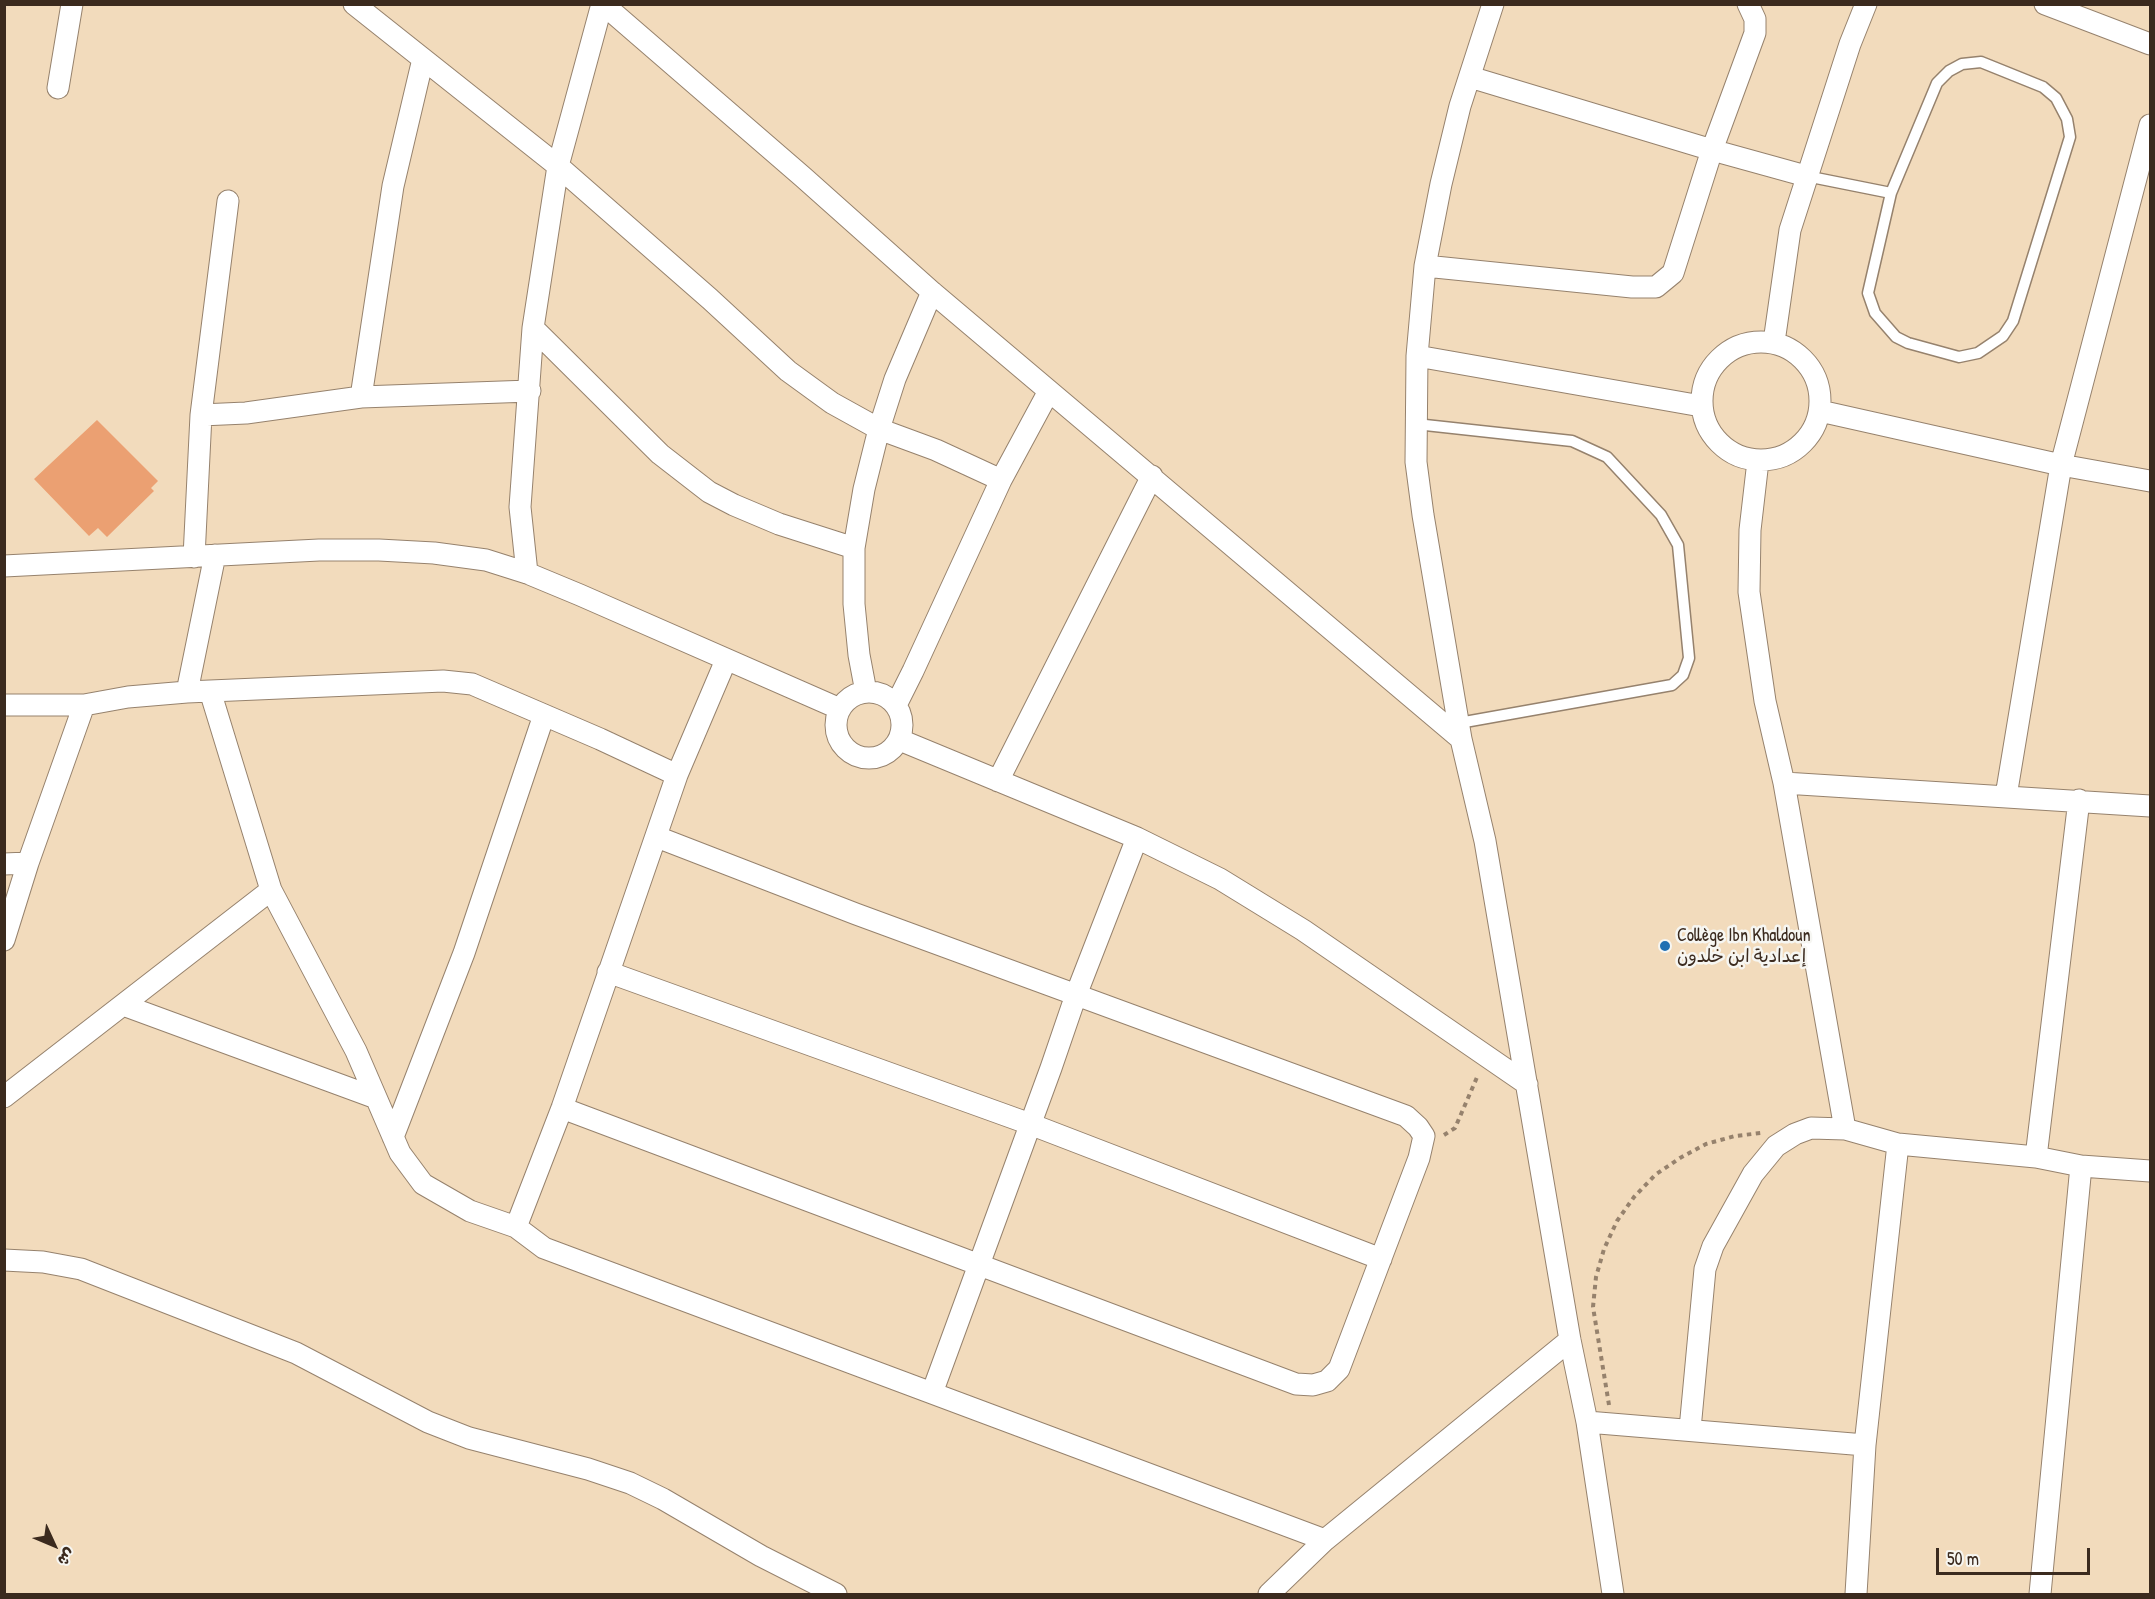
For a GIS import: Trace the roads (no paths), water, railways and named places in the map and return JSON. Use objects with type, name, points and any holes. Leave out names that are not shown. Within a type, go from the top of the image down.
[{"type":"street","points":[[58,88],[72,4]]},
{"type":"street","points":[[354,4],[558,166],[710,299],[788,371],[832,403],[879,429],[936,450],[1002,480]]},
{"type":"street","points":[[527,573],[520,507],[533,328],[558,166],[602,4],[803,177],[932,292],[1460,731]]},
{"type":"street","points":[[1493,4],[1470,77],[1441,184],[1425,266],[1417,356],[1416,462],[1460,731],[1485,842],[1570,1340],[1587,1422],[1613,1594]]},
{"type":"street","points":[[1425,266],[1632,288],[1656,287],[1673,273],[1712,150],[1755,33],[1755,19],[1748,4]]},
{"type":"street","points":[[1774,342],[1790,230],[1850,44],[1866,4]]},
{"type":"street","points":[[2044,4],[2151,44]]},
{"type":"street","points":[[361,397],[393,186],[423,59]]},
{"type":"street","points":[[1470,77],[1806,176]]},
{"type":"street","points":[[2006,796],[2061,465],[2151,125]]},
{"type":"street","points":[[194,557],[201,415],[228,201]]},
{"type":"street","points":[[866,692],[859,655],[854,604],[854,548],[864,489],[879,429],[895,379],[932,292]]},
{"type":"street","points":[[533,328],[660,454],[710,492],[779,524],[854,548]]},
{"type":"street","points":[[1747,342],[1774,342],[1795,351],[1811,368],[1820,389],[1820,411],[1813,432],[1798,448],[1780,458],[1758,461],[1731,453],[1710,433],[1701,406],[1706,377],[1722,355],[1747,342]]},
{"type":"street","points":[[1417,356],[1701,406]]},
{"type":"street","points":[[201,415],[246,413],[361,397],[530,391]]},
{"type":"street","points":[[896,705],[1002,480],[1049,391]]},
{"type":"street","points":[[1820,411],[2061,465],[2151,481]]},
{"type":"street","points":[[1758,461],[1750,530],[1749,592],[1765,701],[1784,783],[1845,1129]]},
{"type":"street","points":[[998,781],[1152,476]]},
{"type":"street","points":[[4,566],[319,550],[423,552],[486,560],[527,573],[840,709]]},
{"type":"street","points":[[187,692],[215,555]]},
{"type":"street","points":[[516,1227],[562,1108],[677,775],[726,660]]},
{"type":"street","points":[[4,705],[84,705],[128,697],[187,692],[443,681],[472,684],[677,775]]},
{"type":"street","points":[[210,691],[271,890],[356,1051],[400,1153],[423,1184],[470,1211],[516,1227],[544,1248],[1326,1540]]},
{"type":"street","points":[[866,692],[888,697],[896,705],[903,725],[900,740],[887,753],[877,758],[866,759],[846,750],[836,731],[836,720],[846,701],[856,694],[866,692]]},
{"type":"street","points":[[4,940],[28,863],[84,705]]},
{"type":"street","points":[[393,1137],[464,953],[544,715]]},
{"type":"street","points":[[900,740],[1137,838],[1220,879],[1303,930],[1527,1084]]},
{"type":"street","points":[[1784,783],[2151,806]]},
{"type":"street","points":[[2036,1157],[2079,800]]},
{"type":"street","points":[[562,1108],[1296,1384],[1313,1385],[1327,1381],[1339,1369],[1419,1158],[1424,1136],[1407,1116],[856,914],[657,837]]},
{"type":"street","points":[[932,1393],[1076,995],[1137,838]]},
{"type":"street","points":[[4,864],[28,863]]},
{"type":"street","points":[[4,1097],[271,890]]},
{"type":"street","points":[[608,972],[1030,1124],[1381,1259]]},
{"type":"street","points":[[123,1005],[376,1098]]},
{"type":"street","points":[[1690,1429],[1705,1269],[1713,1245],[1753,1174],[1776,1146],[1795,1134],[1811,1128],[1845,1129],[1898,1144],[2036,1157],[2081,1166],[2151,1171]]},
{"type":"street","points":[[1856,1594],[1865,1445],[1898,1144]]},
{"type":"street","points":[[2040,1594],[2081,1166]]},
{"type":"street","points":[[4,1260],[43,1262],[81,1269],[296,1353],[438,1426],[469,1438],[588,1469],[630,1483],[663,1499],[761,1556],[836,1594]]},
{"type":"street","points":[[1269,1594],[1326,1540],[1570,1340]]},
{"type":"street","points":[[1587,1422],[1865,1445]]},
{"type":"lane","points":[[1981,62],[2043,87],[2056,98],[2067,119],[2070,137],[2013,321],[2002,336],[1978,353],[1959,357],[1908,343],[1896,337],[1875,314],[1868,293],[1891,193],[1937,83],[1949,70],[1962,64],[1981,62]]},
{"type":"lane","points":[[1806,176],[1891,193]]},
{"type":"lane","points":[[1416,424],[1572,441],[1607,457],[1661,515],[1678,545],[1689,658],[1683,675],[1672,685],[1460,731]]},
{"type":"place","name":"Collège Ibn Khaldoun إعدادية ابن خلدون","points":[[1665,946]]}]
